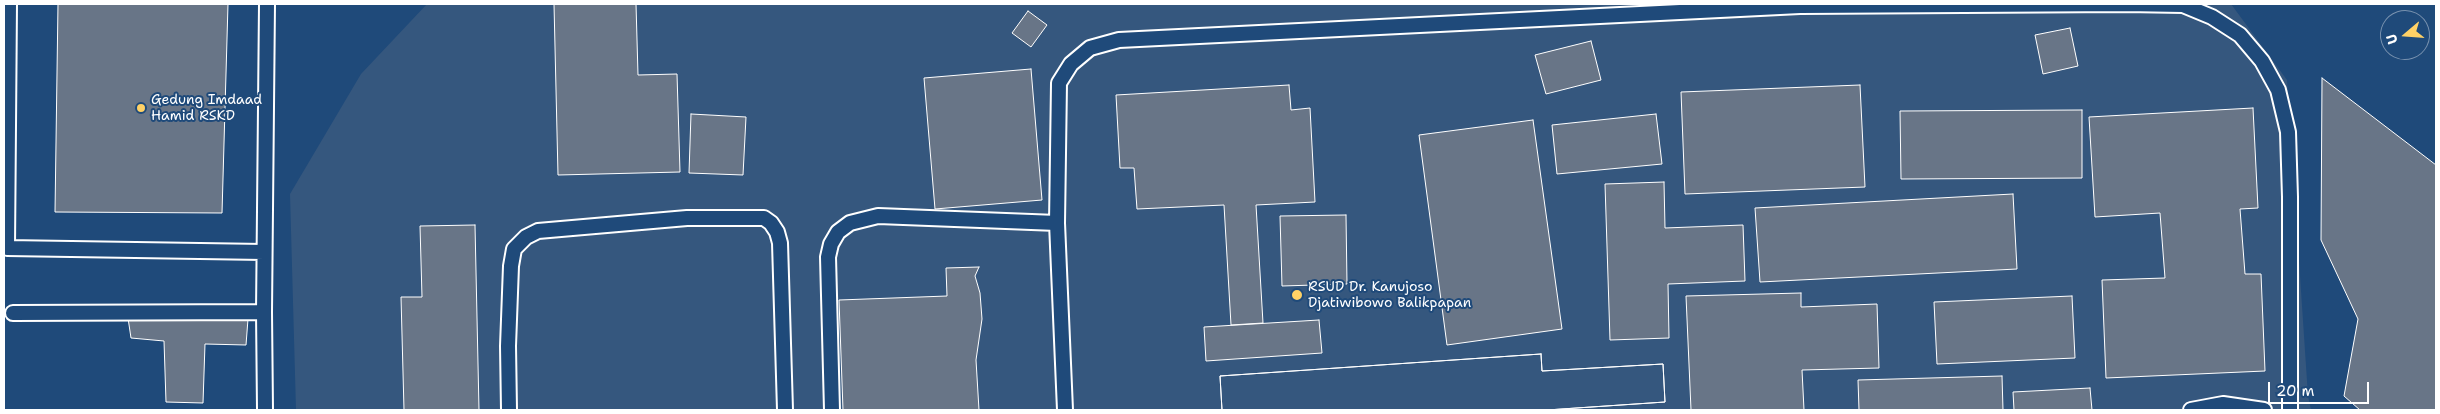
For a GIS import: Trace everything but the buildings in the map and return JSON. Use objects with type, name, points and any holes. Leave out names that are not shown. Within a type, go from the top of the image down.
[{"type":"lane","points":[[8,4],[7,248],[264,252]]},
{"type":"lane","points":[[265,410],[264,252],[267,4]]},
{"type":"lane","points":[[1065,410],[1057,223],[1059,83],[1071,64],[1090,48],[1119,40],[1800,6],[2183,5],[2212,17],[2240,35],[2262,61],[2278,90],[2288,141],[2290,410]]},
{"type":"lane","points":[[832,410],[828,257],[831,244],[838,232],[850,223],[878,216],[1057,223]]},
{"type":"lane","points":[[509,410],[510,266],[514,249],[526,237],[538,231],[687,218],[764,218],[777,232],[780,242],[785,410]]},
{"type":"lane","points":[[14,312],[264,312]]},
{"type":"lane","points":[[2191,410],[2224,404],[2264,410]]},
{"type":"shaded area","name":"RSUD Dr. Kanujoso Djatiwibowo Balikpapan","points":[[427,4],[2231,4],[2287,80],[2308,396],[2311,410],[296,410],[290,194],[361,74]]},
{"type":"place","name":"Gedung Imdaad Hamid RSKD","points":[[141,108]]},
{"type":"place","name":"RSUD Dr. Kanujoso Djatiwibowo Balikpapan","points":[[1297,295]]}]
